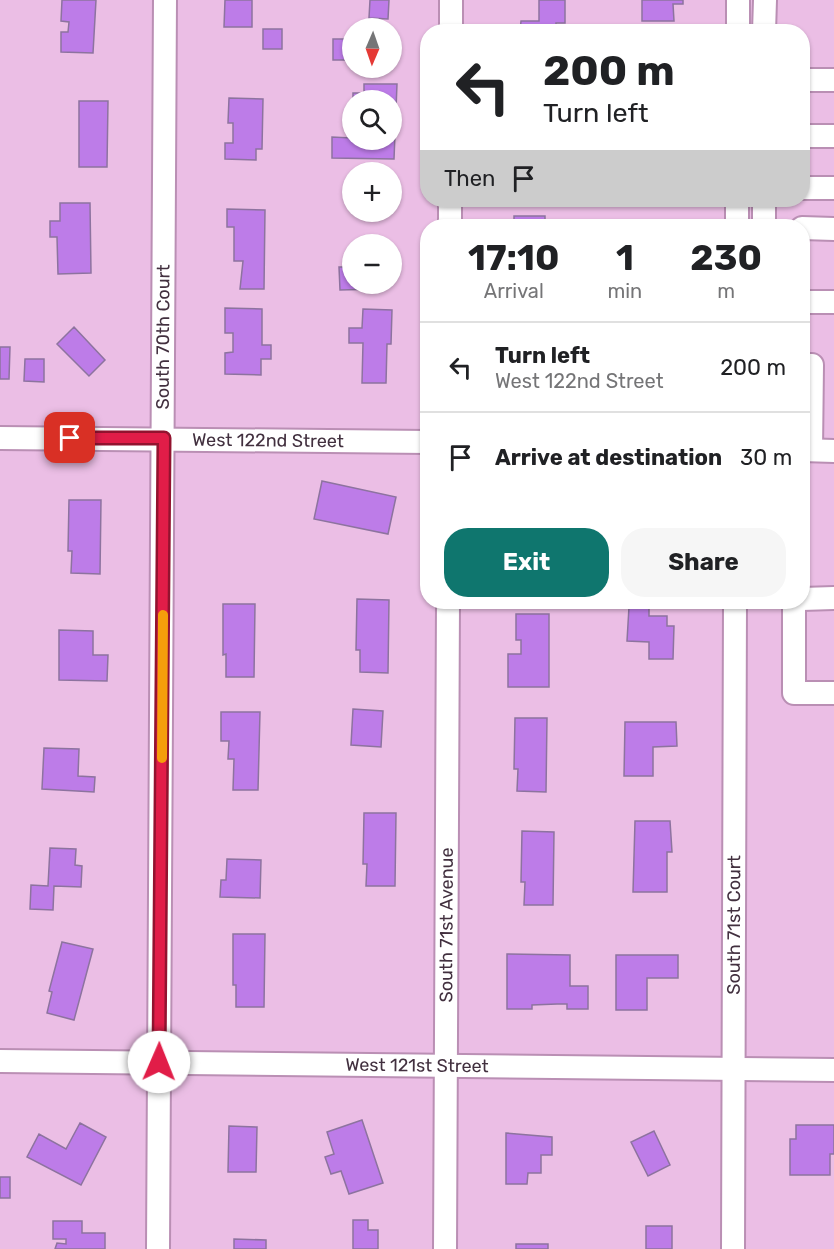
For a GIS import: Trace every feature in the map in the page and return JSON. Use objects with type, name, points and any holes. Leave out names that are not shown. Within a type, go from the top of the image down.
[{"type":"street","name":"South 70th Court","points":[[158,1249],[165,0]]},
{"type":"street","points":[[451,0],[451,24]]},
{"type":"street","points":[[738,0],[738,24]]},
{"type":"street","points":[[764,24],[765,0]]},
{"type":"street","points":[[810,80],[834,80]]},
{"type":"street","points":[[810,136],[834,136]]},
{"type":"street","points":[[810,188],[834,188]]},
{"type":"street","points":[[810,228],[834,229]]},
{"type":"street","points":[[810,302],[834,302]]},
{"type":"street","points":[[810,365],[812,365],[810,399]]},
{"type":"street","name":"West 122nd Street","points":[[0,438],[420,442]]},
{"type":"street","points":[[810,450],[834,451]]},
{"type":"street","points":[[810,598],[834,598]]},
{"type":"street","name":"South 71st Avenue","points":[[445,1249],[448,609]]},
{"type":"street","name":"South 71st Court","points":[[733,1249],[735,609]]},
{"type":"street","points":[[794,609],[794,693],[834,693]]},
{"type":"street","name":"West 121st Street","points":[[0,1061],[834,1070]]},
{"type":"building","points":[[62,0],[96,0],[93,53],[61,52],[61,32],[68,32],[69,22],[61,21]]},
{"type":"building","points":[[225,0],[252,0],[252,27],[224,27]]},
{"type":"building","points":[[370,0],[389,0],[388,18],[369,18]]},
{"type":"building","points":[[539,0],[565,0],[565,23],[521,24],[521,21],[539,21]]},
{"type":"building","points":[[642,0],[683,0],[683,4],[673,4],[674,21],[642,21]]},
{"type":"building","points":[[263,29],[282,29],[282,49],[263,49]]},
{"type":"building","points":[[333,39],[342,39],[342,60],[333,60]]},
{"type":"building","points":[[364,84],[397,84],[397,90],[364,90]]},
{"type":"building","points":[[229,98],[263,99],[262,149],[256,149],[256,160],[225,159],[225,143],[233,143],[233,123],[228,123]]},
{"type":"building","points":[[79,101],[108,101],[107,167],[79,167]]},
{"type":"building","points":[[332,137],[342,138],[342,150],[394,150],[394,159],[332,158]]},
{"type":"building","points":[[60,203],[90,203],[91,273],[58,274],[57,237],[50,237],[50,221],[60,221]]},
{"type":"building","points":[[227,209],[265,210],[264,289],[240,289],[243,261],[234,261],[234,227],[227,227]]},
{"type":"building","points":[[514,216],[545,216],[545,219],[514,219]]},
{"type":"building","points":[[339,267],[342,267],[342,290],[340,290]]},
{"type":"building","points":[[225,308],[262,309],[262,345],[271,345],[271,359],[261,359],[261,375],[225,374],[225,353],[233,352],[233,333],[225,333]]},
{"type":"building","points":[[363,309],[392,310],[391,344],[387,344],[386,383],[362,383],[363,343],[349,343],[349,328],[362,328]]},
{"type":"building","points":[[74,327],[105,360],[89,376],[57,344]]},
{"type":"building","points":[[0,347],[10,347],[9,379],[0,379]]},
{"type":"building","points":[[25,359],[44,359],[44,382],[24,381]]},
{"type":"building","points":[[322,481],[396,497],[388,534],[314,519]]},
{"type":"building","points":[[69,500],[101,500],[100,574],[71,573],[72,551],[68,551]]},
{"type":"building","points":[[357,599],[389,600],[388,673],[360,672],[360,650],[356,650]]},
{"type":"building","points":[[223,604],[255,604],[254,677],[226,677],[226,654],[223,655]]},
{"type":"building","points":[[629,609],[649,609],[649,616],[667,616],[667,626],[674,626],[673,659],[649,659],[649,642],[627,641]]},
{"type":"building","points":[[516,614],[549,614],[549,687],[508,687],[508,654],[521,654],[521,640],[516,640]]},
{"type":"building","points":[[59,630],[93,631],[93,655],[108,655],[107,681],[59,680]]},
{"type":"building","points":[[353,709],[383,711],[381,747],[351,745]]},
{"type":"building","points":[[221,712],[260,712],[258,790],[233,790],[234,759],[228,759],[229,741],[221,741]]},
{"type":"building","points":[[515,718],[547,718],[546,792],[517,791],[518,769],[514,769]]},
{"type":"building","points":[[625,722],[676,722],[677,746],[653,747],[653,776],[624,776]]},
{"type":"building","points":[[44,748],[79,749],[78,776],[95,777],[94,792],[42,789]]},
{"type":"building","points":[[364,813],[396,813],[395,886],[366,886],[367,864],[363,864]]},
{"type":"building","points":[[635,821],[670,821],[672,852],[667,852],[667,892],[633,892]]},
{"type":"building","points":[[522,831],[554,832],[553,905],[524,905],[525,882],[521,882]]},
{"type":"building","points":[[50,848],[76,849],[75,865],[82,866],[81,887],[54,886],[53,910],[30,909],[31,885],[48,886]]},
{"type":"building","points":[[227,859],[261,860],[260,898],[220,897],[221,880],[226,880]]},
{"type":"building","points":[[233,934],[265,934],[264,1007],[236,1007],[236,985],[233,985]]},
{"type":"building","points":[[62,942],[93,949],[74,1020],[47,1013],[52,992],[49,991]]},
{"type":"building","points":[[507,954],[570,955],[570,986],[588,986],[588,1009],[567,1009],[567,1004],[557,1004],[532,1005],[532,1009],[507,1009]]},
{"type":"building","points":[[616,955],[678,955],[678,978],[647,978],[647,1010],[616,1010]]},
{"type":"building","points":[[362,1120],[383,1183],[349,1194],[341,1171],[331,1174],[325,1157],[334,1154],[327,1132]]},
{"type":"building","points":[[80,1123],[106,1137],[81,1185],[27,1157],[39,1134],[66,1149]]},
{"type":"building","points":[[796,1125],[834,1125],[834,1154],[830,1154],[830,1175],[790,1175],[790,1139],[796,1139]]},
{"type":"building","points":[[229,1126],[257,1127],[256,1172],[228,1172]]},
{"type":"building","points":[[654,1131],[670,1165],[648,1176],[631,1142]]},
{"type":"building","points":[[506,1133],[552,1137],[552,1155],[541,1155],[541,1173],[528,1173],[527,1184],[506,1184]]},
{"type":"building","points":[[0,1177],[10,1177],[10,1198],[0,1198]]},
{"type":"building","points":[[353,1220],[368,1220],[368,1230],[378,1230],[378,1249],[353,1249]]},
{"type":"building","points":[[53,1221],[82,1221],[82,1233],[105,1233],[105,1249],[55,1249],[57,1243],[66,1244],[66,1239],[53,1239]]},
{"type":"building","points":[[646,1226],[672,1226],[672,1249],[646,1249]]},
{"type":"building","points":[[234,1239],[266,1240],[266,1249],[234,1249]]},
{"type":"building","points":[[516,1244],[548,1244],[548,1249],[516,1249]]},
{"type":"slow traffic","points":[[162,758],[163,615]]},
{"type":"route","points":[[70,438],[164,438],[159,1062]]}]
